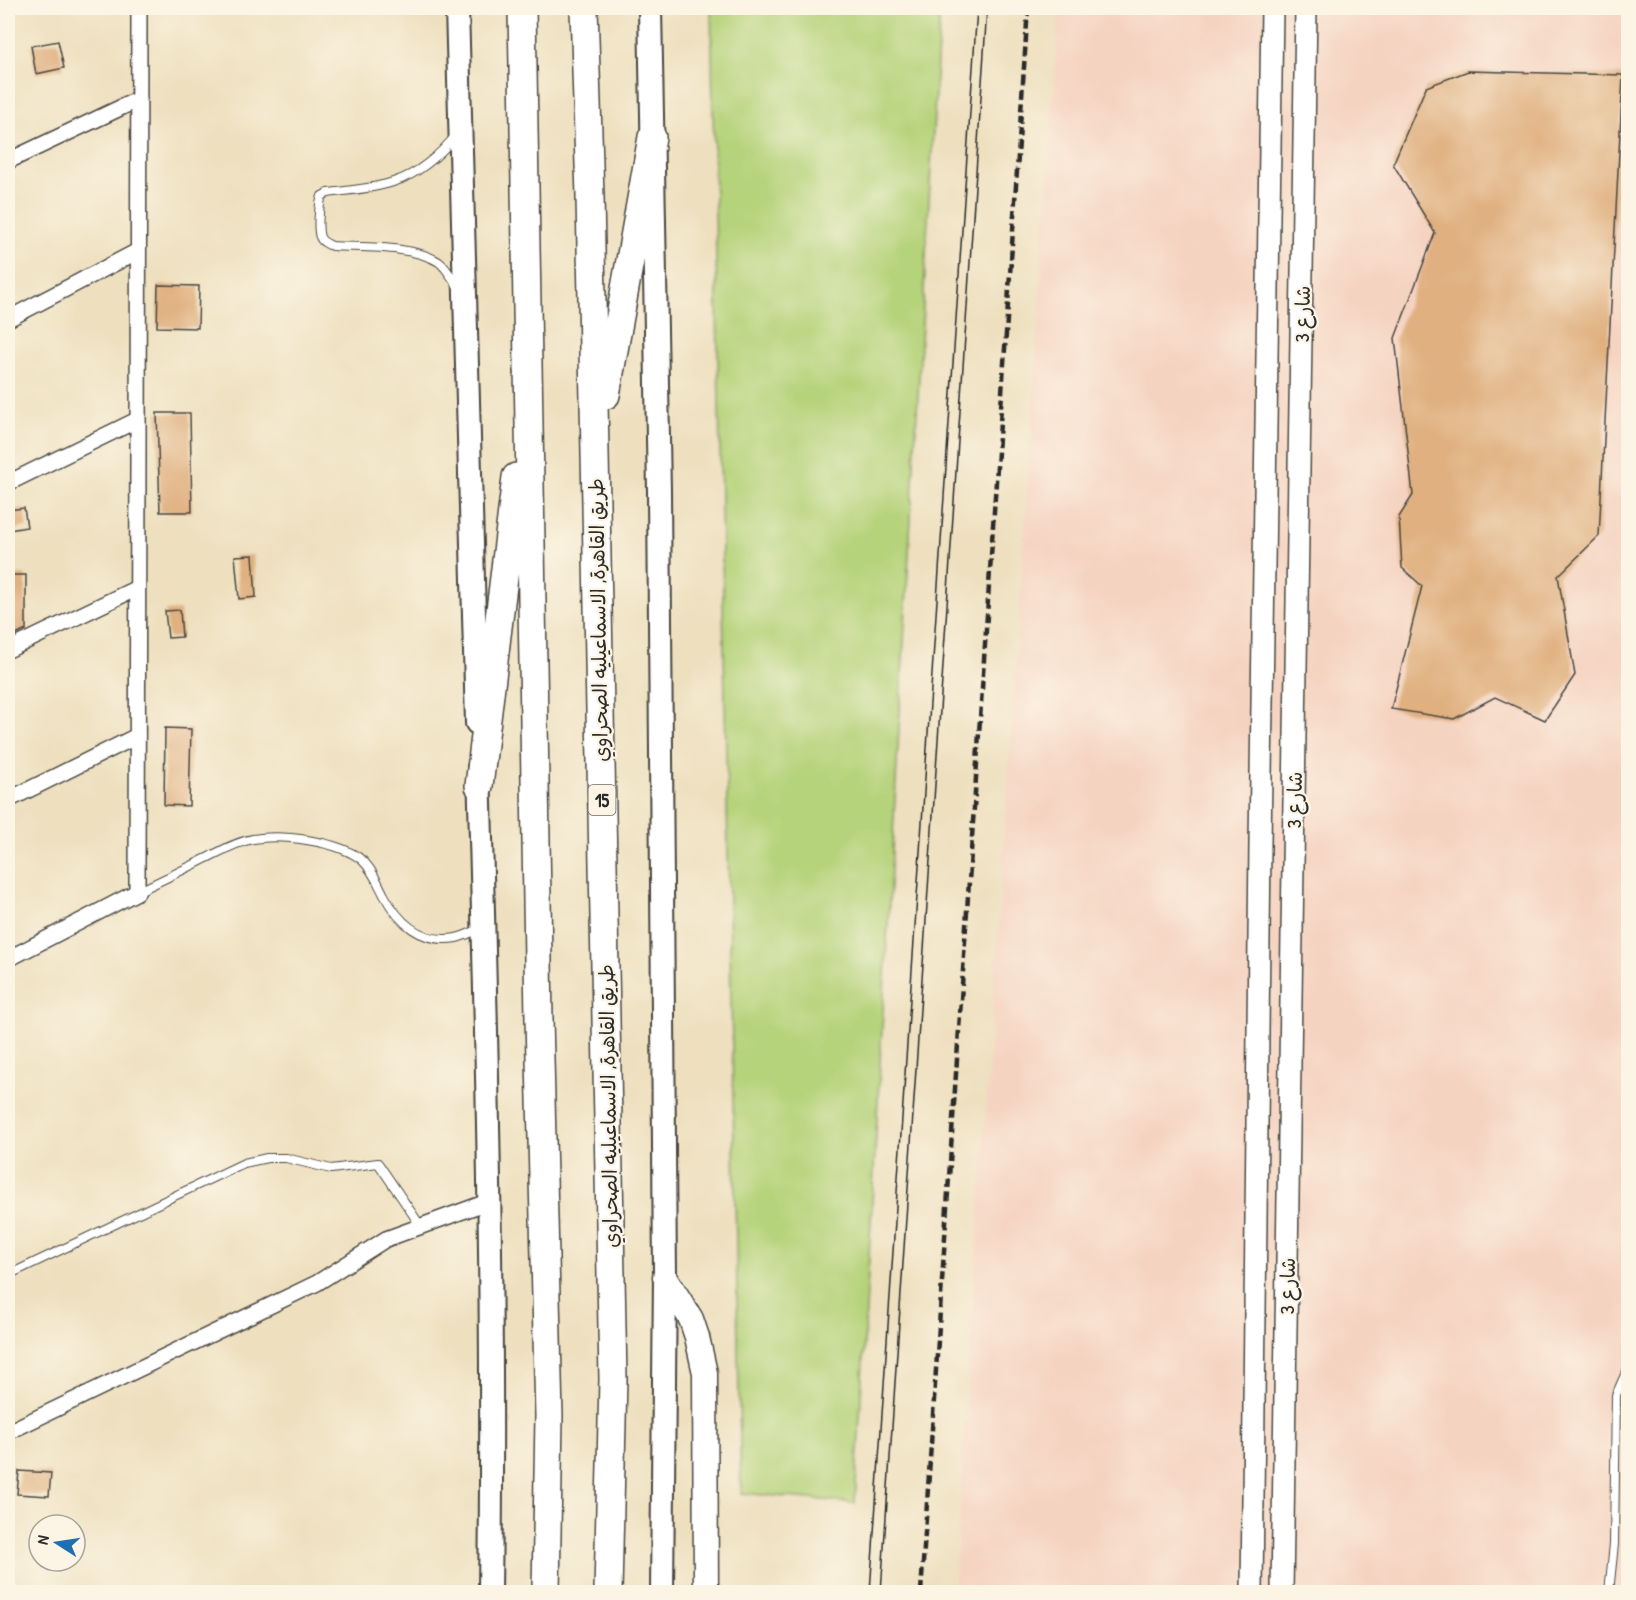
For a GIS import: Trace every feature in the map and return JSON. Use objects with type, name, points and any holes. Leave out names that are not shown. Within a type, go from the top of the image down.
[{"type":"highway","points":[[522,8],[538,1007],[549,1416],[546,1593]]},
{"type":"highway","name":"طريق القاهرة, الاسماعيليه الصحراوي","points":[[584,8],[613,1379],[608,1593]]},
{"type":"highway","points":[[595,455],[652,137]]},
{"type":"highway","points":[[479,786],[528,375]]},
{"type":"highway","points":[[665,1277],[691,1319],[705,1373],[706,1593]]},
{"type":"main road","points":[[457,8],[490,1201],[493,1443],[490,1593]]},
{"type":"main road","points":[[650,8],[659,491],[665,1277],[662,1593]]},
{"type":"main road","name":"شارع 3","points":[[1252,1593],[1272,8]]},
{"type":"main road","name":"شارع 3","points":[[1282,1593],[1306,8]]},
{"type":"street","points":[[8,959],[137,892],[139,8]]},
{"type":"street","points":[[8,161],[138,99]]},
{"type":"street","points":[[8,319],[138,251]]},
{"type":"street","points":[[8,483],[137,420]]},
{"type":"street","points":[[8,650],[137,588]]},
{"type":"street","points":[[8,800],[137,736]]},
{"type":"street","points":[[8,1432],[317,1283],[386,1239],[490,1201]]},
{"type":"lane","points":[[460,130],[446,147],[419,169],[393,182],[322,196],[319,203],[319,236],[324,243],[332,246],[385,249],[419,254],[439,262],[451,275],[465,303]]},
{"type":"lane","points":[[137,892],[234,845],[253,839],[300,839],[344,850],[362,861],[374,875],[397,916],[409,927],[422,934],[438,939],[458,938],[483,927]]},
{"type":"lane","points":[[8,1275],[244,1163],[267,1158],[286,1158],[331,1169],[378,1163],[420,1225]]},
{"type":"lane","points":[[1609,1593],[1614,1544],[1616,1395],[1629,1368]]},
{"type":"shaded area","points":[[1059,8],[1628,8],[1628,1592],[954,1592]]},
{"type":"green space","points":[[711,8],[940,8],[855,1503],[741,1493]]},
{"type":"building","points":[[58,41],[64,68],[36,74],[31,46]]},
{"type":"building","points":[[1468,71],[1623,75],[1599,536],[1558,576],[1575,675],[1545,720],[1495,697],[1454,719],[1391,709],[1422,586],[1402,568],[1399,517],[1413,495],[1395,338],[1435,233],[1393,164],[1426,87]]},
{"type":"building","points":[[158,285],[199,286],[198,328],[157,327]]},
{"type":"building","points":[[157,413],[190,413],[192,512],[160,512]]},
{"type":"building","points":[[24,508],[27,527],[9,530],[8,510]]},
{"type":"building","points":[[253,555],[256,597],[239,599],[235,556]]},
{"type":"building","points":[[8,575],[26,575],[26,630],[8,639]]},
{"type":"building","points":[[180,610],[182,637],[168,638],[165,611]]},
{"type":"building","points":[[165,728],[191,729],[189,806],[164,805]]},
{"type":"building","points":[[19,1471],[51,1473],[49,1496],[17,1494]]},
{"type":"tram line","points":[[870,1592],[977,8]]},
{"type":"tram line","points":[[881,1592],[987,8]]},
{"type":"railway","points":[[921,1592],[1028,8]]}]
